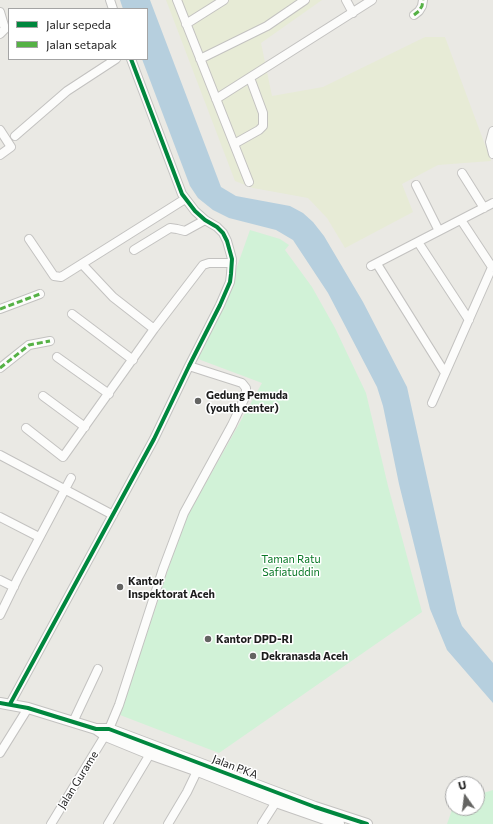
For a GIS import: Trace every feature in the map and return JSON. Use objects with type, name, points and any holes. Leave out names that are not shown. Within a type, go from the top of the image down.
[{"type":"street","points":[[177,0],[250,182]]},
{"type":"street","points":[[186,24],[224,0]]},
{"type":"street","points":[[200,60],[267,26],[306,0]]},
{"type":"street","points":[[346,0],[353,13]]},
{"type":"street","points":[[216,99],[372,0]]},
{"type":"street","points":[[414,15],[420,11],[423,0]]},
{"type":"street","points":[[0,12],[5,29],[0,34]]},
{"type":"street","points":[[15,136],[67,91],[114,60]]},
{"type":"street","points":[[5,703],[113,515],[154,439],[230,282],[232,264],[227,242],[223,233],[217,227],[205,220],[195,211],[185,199],[178,186],[132,60]]},
{"type":"street","points":[[234,144],[259,130],[263,126],[263,114],[250,78]]},
{"type":"street","points":[[0,130],[11,147],[0,154]]},
{"type":"street","points":[[493,131],[490,142],[493,154]]},
{"type":"street","points":[[462,173],[484,208]]},
{"type":"street","points":[[416,185],[439,231]]},
{"type":"street","points":[[30,239],[54,276],[61,277],[185,199]]},
{"type":"street","points":[[446,373],[374,265],[493,203]]},
{"type":"street","points":[[134,250],[170,228],[185,231],[205,220]]},
{"type":"street","points":[[432,403],[493,266],[461,220]]},
{"type":"street","points":[[418,242],[469,320]]},
{"type":"street","points":[[26,428],[63,457],[154,329],[203,265],[209,262],[232,264]]},
{"type":"street","points":[[82,264],[112,297],[154,329]]},
{"type":"street","points":[[0,309],[40,294]]},
{"type":"street","points":[[72,314],[133,360]]},
{"type":"street","points":[[0,368],[29,345],[50,341]]},
{"type":"street","points":[[57,357],[109,394]]},
{"type":"street","name":"Jalan Gurame","points":[[50,824],[107,733],[119,705],[163,569],[184,513],[232,425],[246,395],[246,388],[242,382],[189,366]]},
{"type":"street","points":[[43,396],[85,427]]},
{"type":"street","points":[[0,455],[113,515]]},
{"type":"street","points":[[0,615],[39,537],[71,478]]},
{"type":"street","points":[[0,517],[39,537]]},
{"type":"street","points":[[0,580],[14,587]]},
{"type":"street","points":[[73,722],[98,670]]},
{"type":"street","name":"Jalan PKA","points":[[5,703],[28,708],[96,729],[199,767],[367,824]]},
{"type":"street","points":[[0,753],[28,708]]},
{"type":"street","name":"Jalan PKA","points":[[107,733],[150,754],[199,767],[276,802],[339,824]]},
{"type":"street","points":[[108,824],[150,754]]},
{"type":"street","points":[[168,824],[188,792],[199,767]]},
{"type":"street","points":[[262,824],[276,802]]},
{"type":"green space","points":[[166,0],[322,0],[261,43],[272,96],[323,87],[425,37],[445,37],[491,161],[438,165],[402,184],[413,212],[345,248],[327,218],[308,198],[253,188],[235,181]]},
{"type":"green space","name":"Taman Ratu Safiatuddin","points":[[250,230],[280,239],[289,245],[285,250],[312,287],[335,328],[366,393],[388,486],[422,612],[219,753],[120,715],[184,522],[262,383],[198,359],[223,306]]},
{"type":"green space","points":[[493,790],[493,824],[447,824],[450,816],[485,816],[485,792]]},
{"type":"water","points":[[120,0],[150,0],[221,187],[236,196],[290,206],[303,213],[313,222],[324,236],[363,302],[407,387],[457,613],[462,626],[493,663],[493,703],[447,650],[430,609],[399,484],[383,406],[377,387],[328,293],[293,240],[276,230],[229,218],[213,210],[198,198],[190,186],[142,60],[148,60],[148,8],[123,8]]},
{"type":"marked path","points":[[414,15],[419,11],[423,0]]},
{"type":"marked path","points":[[0,309],[40,294]]},
{"type":"marked path","points":[[0,368],[29,345],[50,341]]},
{"type":"cycle path","points":[[10,704],[154,439],[230,282],[232,259],[227,241],[223,233],[195,211],[182,194],[131,60]]},
{"type":"cycle path","points":[[0,703],[28,708],[96,729],[109,729],[315,807],[367,824]]},
{"type":"place","name":"Gedung Pemuda (youth center)","points":[[198,401]]},
{"type":"place","name":"Kantor Inspektorat Aceh","points":[[120,587]]},
{"type":"place","name":"Kantor DPD-RI","points":[[208,639]]},
{"type":"place","name":"Dekranasda Aceh","points":[[253,656]]}]
